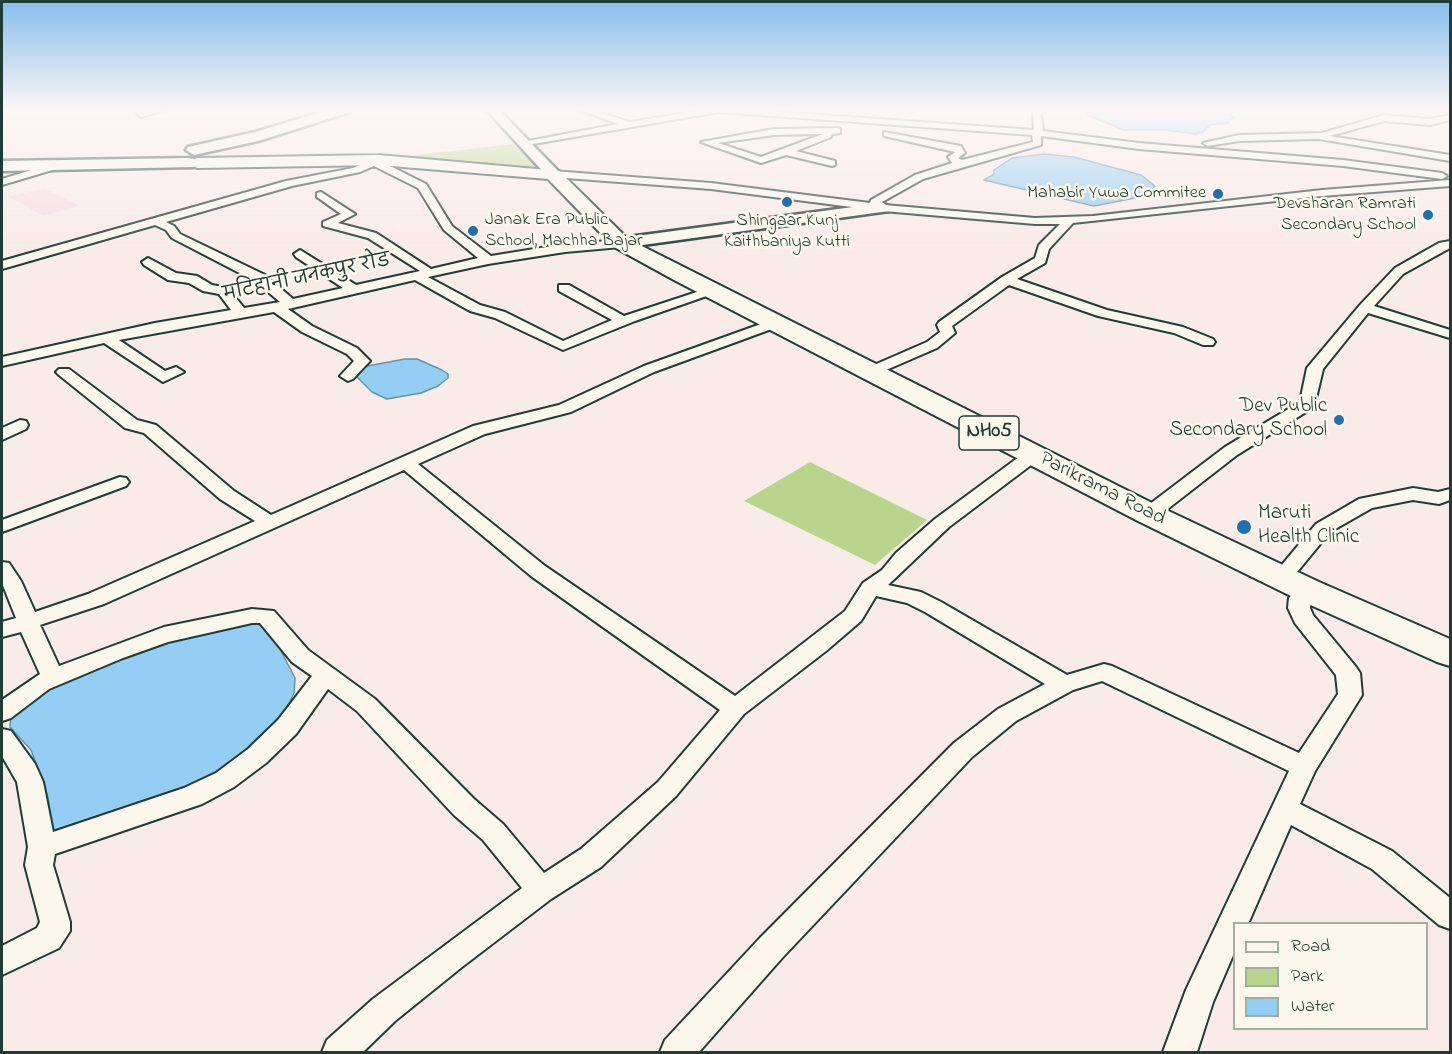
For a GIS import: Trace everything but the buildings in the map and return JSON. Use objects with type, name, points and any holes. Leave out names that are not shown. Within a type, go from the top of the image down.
[{"type":"highway","points":[[2,165],[171,158]]},
{"type":"highway","points":[[2,165],[55,166],[173,158]]},
{"type":"main road","points":[[206,158],[256,162],[378,162],[554,174]]},
{"type":"main road","points":[[245,158],[256,162]]},
{"type":"main road","name":"Parikrama Road","points":[[554,174],[621,243],[711,292],[1149,514],[1281,578],[1450,653]]},
{"type":"street","name":"NH05","points":[[538,158],[554,174]]},
{"type":"street","points":[[809,158],[831,164]]},
{"type":"street","points":[[953,158],[961,164]]},
{"type":"street","points":[[883,208],[875,202],[919,177],[982,158]]},
{"type":"street","points":[[1287,158],[1343,163],[1450,178]]},
{"type":"street","points":[[2,265],[290,183],[356,170],[378,162],[422,186],[448,228],[488,260]]},
{"type":"street","points":[[2,182],[55,166]]},
{"type":"street","points":[[554,174],[711,186],[883,208],[979,217],[1069,221],[1322,193],[1450,183]]},
{"type":"street","points":[[321,195],[349,214],[327,224],[372,234],[400,255],[422,266],[421,274],[475,308],[501,315],[563,346],[623,321],[711,292]]},
{"type":"street","points":[[621,243],[883,208]]},
{"type":"street","points":[[156,221],[170,228],[182,239],[260,278],[308,329],[352,351],[362,361],[348,376]]},
{"type":"street","points":[[870,372],[932,345],[948,333],[944,325],[1007,280],[1041,260],[1043,248],[1069,221]]},
{"type":"street","name":"मटिहानी जनकपुर रोड","points":[[2,362],[106,338],[283,305],[488,260],[566,248],[621,243]]},
{"type":"street","points":[[1149,514],[1232,451],[1308,404],[1315,368],[1365,308],[1399,271],[1443,246],[1450,245]]},
{"type":"street","points":[[300,254],[354,290]]},
{"type":"street","points":[[148,262],[173,277],[192,279],[208,288],[223,291],[240,312]]},
{"type":"street","points":[[1007,280],[1103,313],[1178,330],[1208,342]]},
{"type":"street","points":[[564,288],[623,321]]},
{"type":"street","points":[[1365,308],[1450,334]]},
{"type":"street","points":[[2,630],[96,599],[479,430],[565,409],[649,369],[772,324]]},
{"type":"street","points":[[106,338],[164,377],[176,372]]},
{"type":"street","points":[[64,372],[131,424],[150,429],[227,495],[271,523]]},
{"type":"street","points":[[2,435],[20,425]]},
{"type":"street","points":[[339,1053],[384,1010],[541,890],[591,858],[667,789],[735,708],[846,622],[870,588],[889,575],[903,557],[942,523],[1033,455]]},
{"type":"street","points":[[406,463],[537,571],[735,708]]},
{"type":"street","points":[[2,526],[120,482]]},
{"type":"street","points":[[1281,578],[1323,528],[1366,503],[1413,494],[1439,498],[1450,494]]},
{"type":"street","points":[[2,568],[14,586],[45,665],[55,677]]},
{"type":"street","points":[[870,588],[913,597],[1038,671],[1065,684]]},
{"type":"street","points":[[1180,1053],[1197,1001],[1304,766],[1350,695],[1351,686],[1348,673],[1303,618],[1299,603],[1307,590]]},
{"type":"street","points":[[2,712],[17,698],[55,677],[164,635],[252,616],[266,616],[272,620],[288,644],[366,705],[464,807],[493,832],[541,890]]},
{"type":"street","points":[[677,1053],[771,948],[963,750],[1007,715],[1065,684],[1104,672],[1304,766]]},
{"type":"street","points":[[42,847],[193,796],[225,780],[257,756],[287,727],[317,685],[327,676]]},
{"type":"street","points":[[2,738],[22,764],[30,782],[42,847],[39,865],[55,922],[55,931],[48,938],[2,961]]},
{"type":"street","points":[[1285,808],[1382,860],[1450,916]]},
{"type":"shaded area","points":[[44,188],[79,206],[43,216],[9,197]]},
{"type":"green space","points":[[414,158],[529,158],[543,170]]},
{"type":"green space","points":[[810,462],[927,520],[875,565],[744,501]]},
{"type":"water","points":[[1012,158],[1078,158],[1141,175],[1155,186],[1145,196],[1094,206],[984,180],[994,174],[994,170]]},
{"type":"water","points":[[417,359],[442,370],[448,374],[448,378],[438,386],[421,393],[387,399],[372,392],[354,374],[362,367]]},
{"type":"water","points":[[257,624],[269,628],[295,678],[294,693],[278,726],[216,780],[52,831],[48,797],[31,750],[10,727],[11,710],[44,690],[122,654],[226,625]]},
{"type":"place","name":"Mahabir Yuwa Commitee","points":[[1218,194]]},
{"type":"place","name":"Shingaar Kunj Kaithbaniya Kutti","points":[[787,202]]},
{"type":"place","name":"Devsharan Ramrati Secondary School","points":[[1428,215]]},
{"type":"place","name":"Janak Era Public School, Machha Bajar","points":[[473,231]]},
{"type":"place","name":"Dev Public Secondary School","points":[[1339,420]]},
{"type":"place","name":"Maruti Health Clinic","points":[[1244,527]]}]
